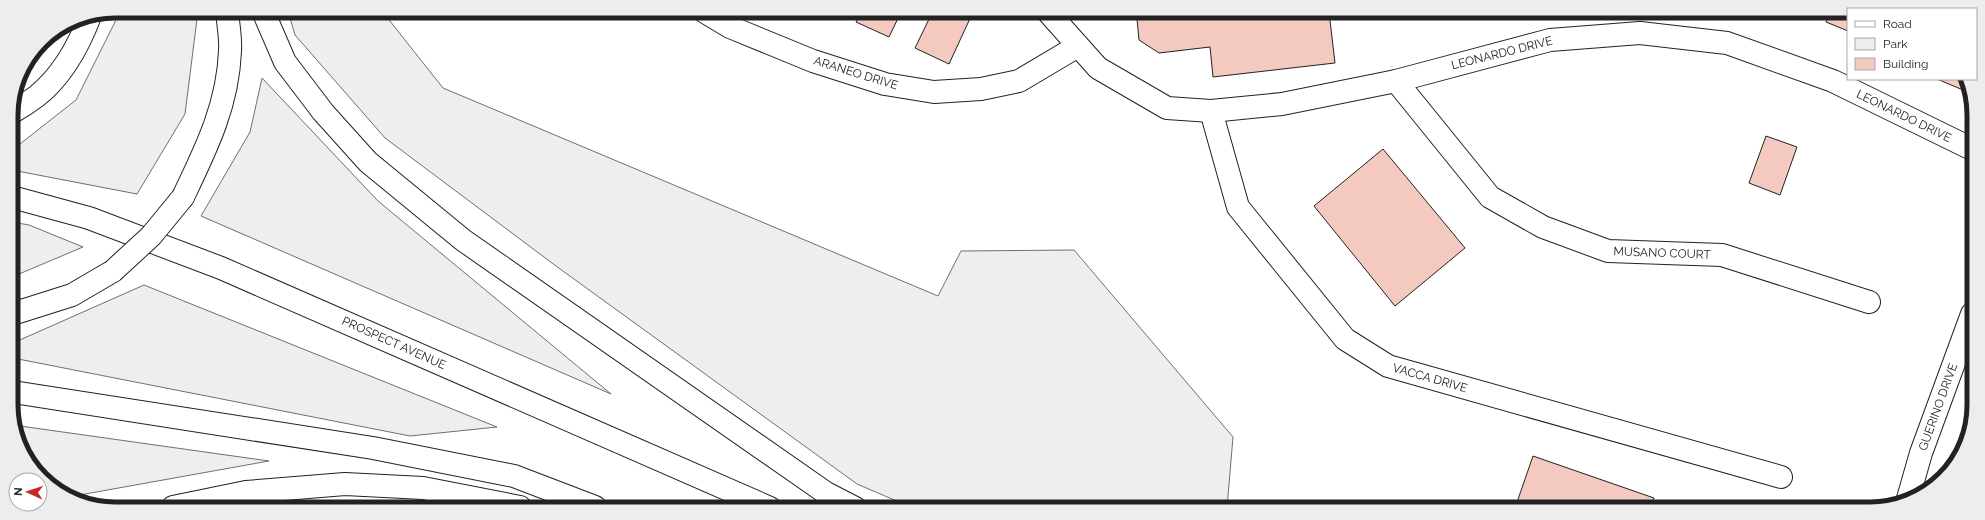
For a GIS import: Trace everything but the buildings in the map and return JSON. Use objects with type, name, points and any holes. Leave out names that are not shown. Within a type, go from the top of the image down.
[{"type":"main road","points":[[18,312],[72,295],[113,271],[151,236],[184,197],[213,134],[226,88],[230,50],[228,18]]},
{"type":"main road","points":[[266,18],[285,62],[323,112],[368,162],[463,240],[826,493],[843,502]]},
{"type":"main road","name":"ARANEO DRIVE","points":[[715,18],[730,27],[813,61],[885,84],[934,92],[981,89],[1020,81],[1078,46]]},
{"type":"main road","name":"LEONARDO DRIVE","points":[[1053,18],[1098,68],[1167,108],[1211,111],[1282,104],[1396,81],[1550,40],[1640,33],[1727,44],[1833,81],[1967,147]]},
{"type":"main road","points":[[18,108],[38,95],[59,74],[81,40],[88,22]]},
{"type":"main road","name":"MUSANO COURT","points":[[1396,81],[1490,197],[1543,227],[1608,251],[1722,255],[1870,302]]},
{"type":"main road","name":"VACCA DRIVE","points":[[1211,111],[1238,207],[1345,339],[1388,366],[1781,478]]},
{"type":"main road","name":"PROSPECT AVENUE","points":[[18,199],[89,218],[221,268],[756,502]]},
{"type":"main road","name":"GUERINO DRIVE","points":[[1909,494],[1921,453],[1967,328]]},
{"type":"main road","points":[[18,393],[373,448],[514,476],[580,502]]},
{"type":"main road","points":[[197,502],[246,492],[345,484],[423,488],[494,502]]},
{"type":"green space","points":[[116,18],[197,18],[185,114],[137,194],[18,171],[18,146],[76,100]]},
{"type":"green space","points":[[290,18],[388,18],[443,88],[938,296],[961,251],[1074,250],[1233,437],[1228,502],[899,502],[857,484],[556,266],[385,138],[295,35]]},
{"type":"green space","points":[[262,78],[378,201],[611,394],[201,216],[250,132]]},
{"type":"green space","points":[[18,223],[29,225],[83,247],[18,274]]},
{"type":"green space","points":[[144,285],[497,427],[410,436],[18,359],[18,341]]},
{"type":"green space","points":[[21,426],[269,461],[79,495],[61,486],[48,476],[48,472],[44,472],[34,459],[28,448]]}]
